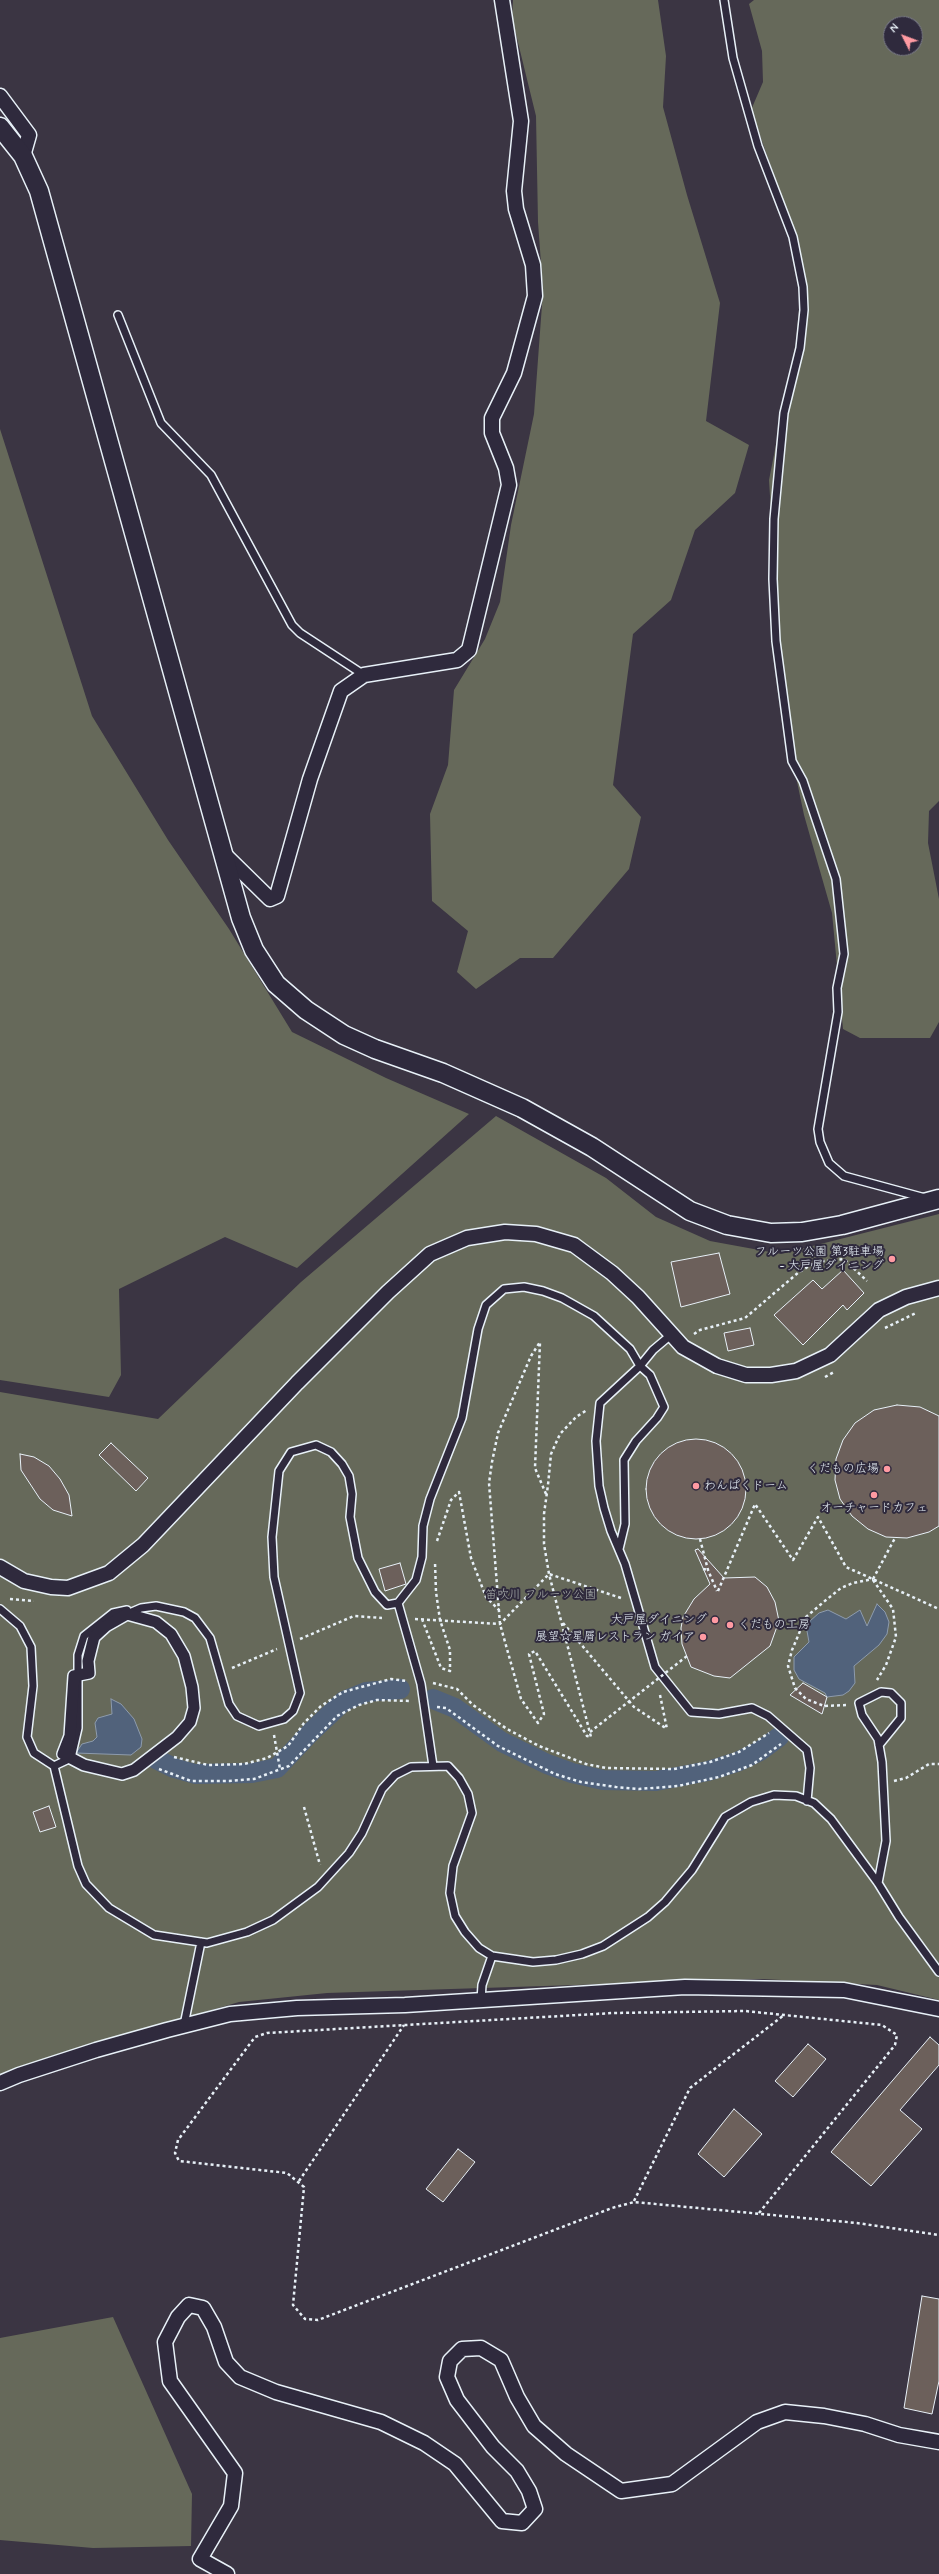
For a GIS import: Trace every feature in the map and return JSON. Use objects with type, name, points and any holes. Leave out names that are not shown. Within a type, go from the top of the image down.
[{"type":"street","points":[[221,851],[270,899],[277,896],[310,779],[342,691],[364,675],[457,660],[469,650],[508,496],[506,468],[492,433],[492,418],[514,373],[535,296],[536,282],[533,265],[516,209],[514,191],[521,121],[502,0]]},
{"type":"street","points":[[0,96],[28,135],[23,156]]},
{"type":"street","points":[[0,127],[23,156],[41,198],[221,851],[241,918],[254,950],[276,984],[306,1010],[344,1035],[362,1044],[443,1073],[522,1108],[592,1147],[690,1211],[727,1225],[771,1233],[802,1232],[842,1225],[937,1199]]},
{"type":"street","points":[[0,1567],[24,1581],[51,1587],[68,1588],[109,1573],[143,1545],[297,1383],[392,1287],[430,1254],[467,1238],[505,1232],[536,1234],[574,1245],[612,1273],[676,1339],[717,1366],[746,1375],[771,1376],[796,1371],[830,1355],[879,1310],[906,1297],[939,1288]]},
{"type":"street","points":[[127,1614],[156,1622],[172,1634],[184,1656],[192,1687],[194,1708],[190,1722],[171,1743],[134,1770],[122,1774],[84,1765],[63,1754],[70,1736],[74,1676],[79,1675],[89,1673],[88,1661],[94,1637],[106,1626],[127,1614]]},
{"type":"street","points":[[0,2084],[96,2050],[184,2025],[230,2014],[267,2011],[481,2000],[685,1987],[844,1990],[939,2009]]},
{"type":"street","points":[[227,2574],[200,2559],[231,2506],[235,2473],[170,2381],[165,2342],[178,2317],[189,2305],[203,2308],[214,2327],[226,2362],[240,2377],[276,2392],[381,2422],[424,2443],[455,2464],[502,2521],[522,2523],[535,2509],[529,2491],[517,2471],[493,2447],[457,2400],[447,2377],[450,2361],[462,2349],[482,2348],[501,2360],[517,2397],[534,2426],[566,2454],[620,2491],[672,2484],[757,2422],[785,2412],[824,2416],[865,2424],[899,2435],[939,2442]]},
{"type":"lane","points":[[724,0],[733,58],[758,146],[793,237],[803,287],[804,310],[800,348],[784,413],[774,519],[772,579],[776,641],[792,761],[804,782],[836,879],[844,954],[837,988],[838,1012],[818,1129],[820,1142],[830,1163],[844,1176],[937,1199]]},
{"type":"lane","points":[[118,314],[161,423],[211,475],[292,625],[300,633],[364,675]]},
{"type":"lane","points":[[79,1675],[78,1655],[84,1636],[113,1613],[156,1606],[170,1608],[184,1612],[195,1618],[210,1638],[229,1704],[237,1716],[259,1726],[284,1719],[293,1711],[300,1693],[274,1577],[272,1537],[279,1471],[291,1452],[316,1445],[331,1452],[342,1464],[349,1476],[352,1494],[350,1517],[358,1558],[379,1596],[387,1605],[398,1603],[416,1580],[422,1557],[423,1526],[426,1512],[442,1466],[454,1443],[462,1418],[478,1329],[486,1305],[504,1289],[524,1287],[562,1298],[594,1316],[630,1349],[640,1366],[650,1375],[664,1407],[657,1418],[636,1441],[624,1460],[625,1524],[619,1550]]},
{"type":"lane","points":[[676,1339],[653,1350],[640,1366],[600,1403],[596,1441],[599,1486],[610,1531],[619,1550],[655,1667],[691,1712],[719,1714],[752,1708],[768,1716],[779,1725],[807,1750],[810,1768],[808,1801]]},
{"type":"lane","points":[[398,1603],[421,1684],[433,1766]]},
{"type":"lane","points":[[0,1608],[20,1626],[31,1647],[33,1686],[27,1737],[34,1753],[54,1766],[78,1866],[86,1884],[109,1908],[154,1935],[201,1942],[247,1932],[273,1920],[323,1882],[349,1853],[362,1833],[382,1789],[395,1775],[411,1767],[448,1766],[459,1778],[468,1794],[472,1813],[454,1866],[450,1893],[455,1916],[464,1932],[479,1948],[492,1956],[533,1962],[556,1960],[582,1954],[603,1946],[648,1917],[665,1902],[692,1870],[725,1817],[751,1802],[774,1795],[796,1796],[814,1803],[831,1819],[878,1883],[899,1917],[939,1972]]},
{"type":"lane","points":[[127,1614],[142,1608]]},
{"type":"lane","points":[[878,1883],[886,1841],[882,1762],[879,1745],[878,1738],[862,1715],[859,1703],[868,1696],[881,1692],[891,1693],[901,1703],[901,1718],[879,1745]]},
{"type":"lane","points":[[54,1766],[71,1758]]},
{"type":"lane","points":[[184,2025],[201,1942]]},
{"type":"lane","points":[[481,2000],[482,1985],[492,1956]]},
{"type":"path","points":[[676,1339],[700,1330],[745,1318],[799,1272],[816,1262],[844,1259],[867,1281]]},
{"type":"path","points":[[546,1494],[535,1468],[540,1342],[531,1356],[498,1433],[489,1483],[500,1624],[521,1698],[538,1722],[544,1714],[529,1654],[535,1651],[586,1736],[591,1737],[549,1574],[544,1544],[544,1514],[551,1454],[560,1434],[576,1417],[600,1403]]},
{"type":"path","points":[[436,1545],[451,1500],[459,1492],[471,1558],[486,1597],[499,1611]]},
{"type":"path","points":[[700,1539],[708,1570],[718,1591],[755,1504],[793,1560],[818,1517],[846,1567],[939,1609]]},
{"type":"path","points":[[873,1579],[895,1538]]},
{"type":"path","points":[[422,1619],[441,1668],[450,1671],[450,1650],[440,1620],[436,1592],[435,1561]]},
{"type":"path","points":[[703,1569],[708,1570]]},
{"type":"path","points":[[549,1574],[628,1600]]},
{"type":"path","points":[[220,1671],[289,1644],[354,1616],[500,1624],[549,1574]]},
{"type":"path","points":[[868,1696],[886,1665],[896,1637],[894,1609],[873,1579]]},
{"type":"path","points":[[859,1703],[834,1707],[824,1706],[806,1699],[795,1688],[788,1666],[792,1650],[806,1617],[841,1588],[853,1583],[873,1579]]},
{"type":"path","points":[[7,1599],[42,1601]]},
{"type":"path","points":[[561,1621],[634,1707],[667,1729],[659,1690]]},
{"type":"path","points":[[590,1732],[687,1656]]},
{"type":"path","points":[[655,1667],[658,1683]]},
{"type":"path","points":[[421,1684],[438,1683],[457,1689],[473,1705],[518,1735],[580,1762],[606,1768],[674,1770],[710,1762],[751,1746],[779,1725]]},
{"type":"path","points":[[147,1760],[173,1775],[191,1781],[229,1781],[254,1779],[290,1766],[337,1716],[359,1705],[377,1700],[388,1699],[446,1708],[498,1746],[555,1774],[581,1782],[624,1788],[639,1789],[678,1786],[719,1777],[752,1765],[791,1737]]},
{"type":"path","points":[[272,1723],[280,1769]]},
{"type":"path","points":[[882,1782],[906,1778],[929,1764],[939,1764]]},
{"type":"path","points":[[304,1807],[310,1822],[323,1882]]},
{"type":"path","points":[[759,2213],[895,2045],[897,2035],[882,2025],[745,2011],[613,2013],[267,2033],[255,2037],[178,2140],[175,2153],[180,2161],[287,2173],[299,2181],[304,2187],[293,2305],[305,2319],[318,2320],[612,2208],[634,2202],[857,2223],[939,2235]]},
{"type":"path","points":[[634,2202],[690,2088],[784,2015]]},
{"type":"path","points":[[299,2181],[404,2024]]},
{"type":"green space","points":[[513,0],[658,0],[666,56],[663,107],[687,195],[720,303],[706,421],[749,445],[735,493],[695,530],[671,600],[633,634],[613,785],[641,817],[629,869],[553,958],[520,958],[476,989],[457,972],[468,931],[432,901],[430,814],[448,765],[454,690],[485,639],[500,602],[511,525],[534,414],[543,291],[538,222],[536,116],[512,18]]},
{"type":"green space","points":[[754,0],[939,0],[939,801],[929,811],[928,843],[939,899],[939,1022],[930,1038],[860,1038],[843,1029],[832,913],[804,815],[791,753],[780,655],[769,480],[796,343],[801,287],[787,212],[751,110],[763,82],[762,51],[749,4]]},
{"type":"green space","points":[[0,429],[92,716],[168,840],[229,929],[292,1032],[386,1078],[469,1114],[297,1268],[225,1237],[119,1289],[121,1375],[109,1397],[0,1380]]},
{"type":"green space","name":"笛吹川 フルーツ公園","points":[[496,1116],[606,1178],[656,1217],[710,1241],[781,1254],[939,1214],[939,2000],[877,1985],[762,1979],[327,1993],[239,2002],[93,2045],[0,2075],[0,1392],[158,1419],[301,1282]]},
{"type":"green space","points":[[113,2317],[192,2494],[191,2546],[93,2548],[0,2540],[0,2338]]},
{"type":"water","points":[[877,1604],[885,1612],[889,1622],[887,1634],[879,1645],[854,1666],[855,1683],[849,1691],[843,1695],[827,1697],[825,1693],[799,1679],[794,1670],[794,1657],[809,1642],[807,1631],[810,1621],[819,1613],[828,1610],[846,1619],[860,1610],[867,1626]]},
{"type":"water","points":[[111,1699],[121,1704],[134,1719],[142,1739],[141,1747],[131,1755],[76,1753],[82,1744],[93,1741],[97,1737],[95,1723],[98,1718],[112,1714]]},
{"type":"building","points":[[719,1253],[730,1294],[681,1307],[671,1262]]},
{"type":"building","points":[[843,1270],[864,1293],[847,1310],[843,1305],[803,1345],[774,1315],[813,1280],[822,1289]]},
{"type":"building","points":[[750,1328],[754,1345],[728,1351],[724,1333]]},
{"type":"building","name":"くだもの広場","points":[[897,1405],[920,1407],[939,1416],[939,1526],[929,1532],[907,1538],[886,1537],[868,1529],[852,1516],[840,1499],[835,1480],[836,1459],[843,1440],[855,1423],[874,1410]]},
{"type":"building","name":"わんぱくドーム","points":[[696,1439],[715,1442],[732,1453],[743,1470],[746,1489],[743,1508],[732,1525],[715,1536],[696,1539],[677,1536],[660,1525],[649,1508],[646,1489],[649,1470],[660,1453],[677,1442]]},
{"type":"building","points":[[111,1443],[148,1478],[136,1491],[99,1455]]},
{"type":"building","points":[[20,1454],[34,1457],[49,1466],[60,1479],[69,1495],[72,1516],[53,1510],[40,1499],[21,1470]]},
{"type":"building","name":"くだもの工房","points":[[698,1549],[724,1578],[755,1577],[767,1587],[775,1602],[779,1621],[770,1646],[730,1678],[714,1676],[691,1667],[682,1644],[681,1628],[683,1617],[694,1599],[710,1584],[695,1550]]},
{"type":"building","points":[[400,1563],[406,1584],[385,1591],[379,1569]]},
{"type":"building","points":[[803,1683],[827,1697],[822,1714],[790,1695]]},
{"type":"building","points":[[49,1806],[56,1827],[40,1832],[33,1812]]},
{"type":"building","points":[[930,2037],[939,2045],[939,2065],[900,2110],[922,2129],[871,2186],[831,2152]]},
{"type":"building","points":[[808,2044],[826,2059],[793,2097],[775,2081]]},
{"type":"building","points":[[734,2109],[762,2134],[724,2177],[698,2154]]},
{"type":"building","points":[[458,2149],[475,2162],[443,2202],[426,2189]]},
{"type":"building","points":[[922,2296],[939,2299],[939,2381],[932,2414],[904,2408]]},
{"type":"waterway","points":[[156,1759],[174,1768],[195,1774],[252,1773],[277,1768],[311,1732],[344,1701],[366,1692],[400,1689]]},
{"type":"waterway","points":[[433,1699],[455,1708],[502,1742],[547,1764],[572,1773],[603,1780],[656,1781],[708,1771],[737,1762],[760,1751],[779,1737]]},
{"type":"place","name":"フルーツ公園 第3駐車場 - 大戸屋ダイニング","points":[[892,1259]]},
{"type":"place","name":"くだもの広場","points":[[887,1469]]},
{"type":"place","name":"わんぱくドーム","points":[[696,1486]]},
{"type":"place","name":"オーチャードカフェ","points":[[874,1495]]},
{"type":"place","name":"大戸屋ダイニング","points":[[715,1620]]},
{"type":"place","name":"くだもの工房","points":[[730,1625]]},
{"type":"place","name":"展望☆星屑レストラン ガイア","points":[[703,1637]]}]
